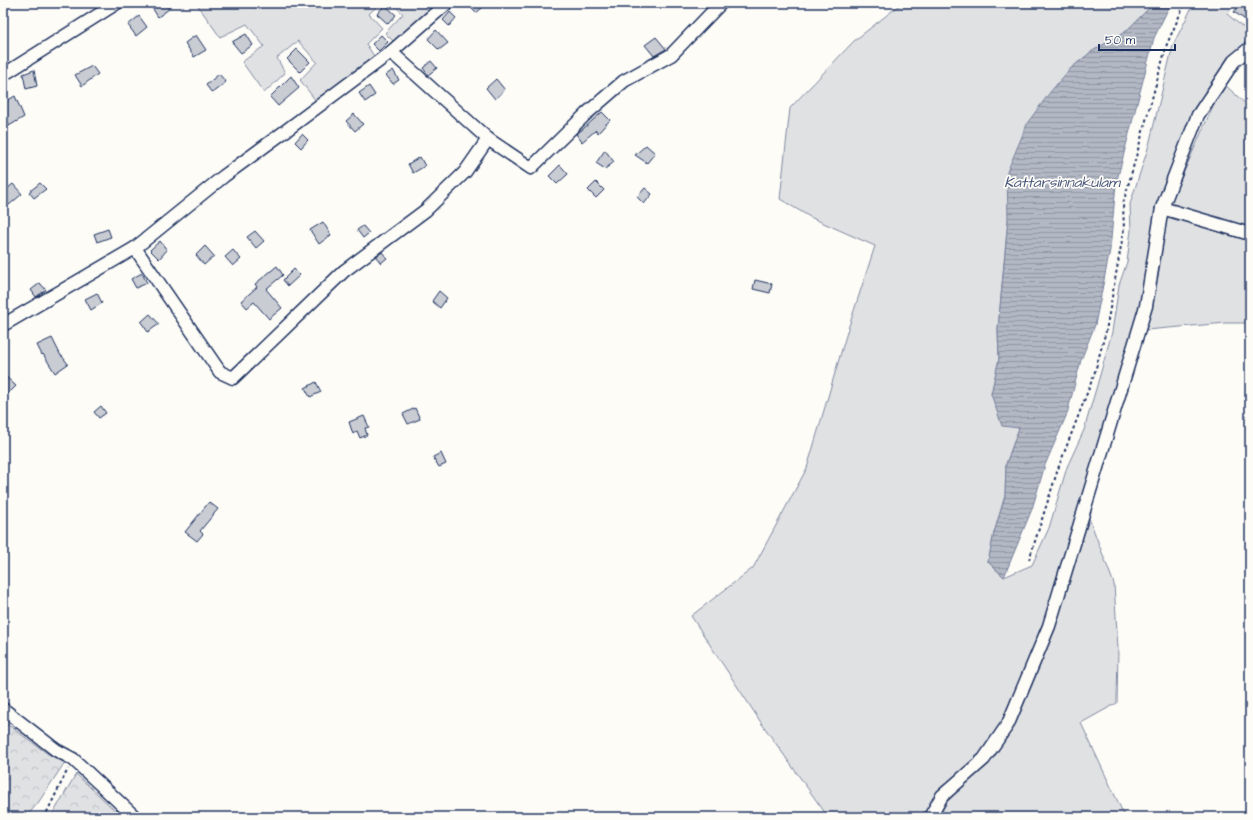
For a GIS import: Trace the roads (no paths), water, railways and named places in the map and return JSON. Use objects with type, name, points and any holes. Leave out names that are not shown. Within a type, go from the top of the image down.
[{"type":"street","points":[[3,75],[117,3]]},
{"type":"street","points":[[3,325],[135,248],[224,176],[391,52],[447,3]]},
{"type":"street","points":[[391,52],[488,139],[531,168],[586,114],[624,82],[671,55],[721,3]]},
{"type":"street","points":[[930,817],[942,796],[984,759],[1008,724],[1049,626],[1146,306],[1162,208],[1198,115],[1234,61],[1250,48]]},
{"type":"street","points":[[135,248],[220,372],[233,378],[344,271],[426,210],[464,172],[488,139]]},
{"type":"street","points":[[1162,208],[1250,234]]},
{"type":"street","points":[[3,709],[56,750],[73,759],[135,817]]},
{"type":"water","name":"Kattarsinnakulam","points":[[1154,3],[1171,3],[1154,38],[1116,184],[1110,250],[1095,325],[1081,360],[1067,414],[1045,465],[1032,509],[1004,577],[988,562],[994,533],[1005,496],[1006,464],[1019,428],[1002,426],[991,394],[999,359],[998,329],[1008,220],[1007,172],[1028,122],[1051,91],[1070,69],[1091,52],[1125,32]]}]
